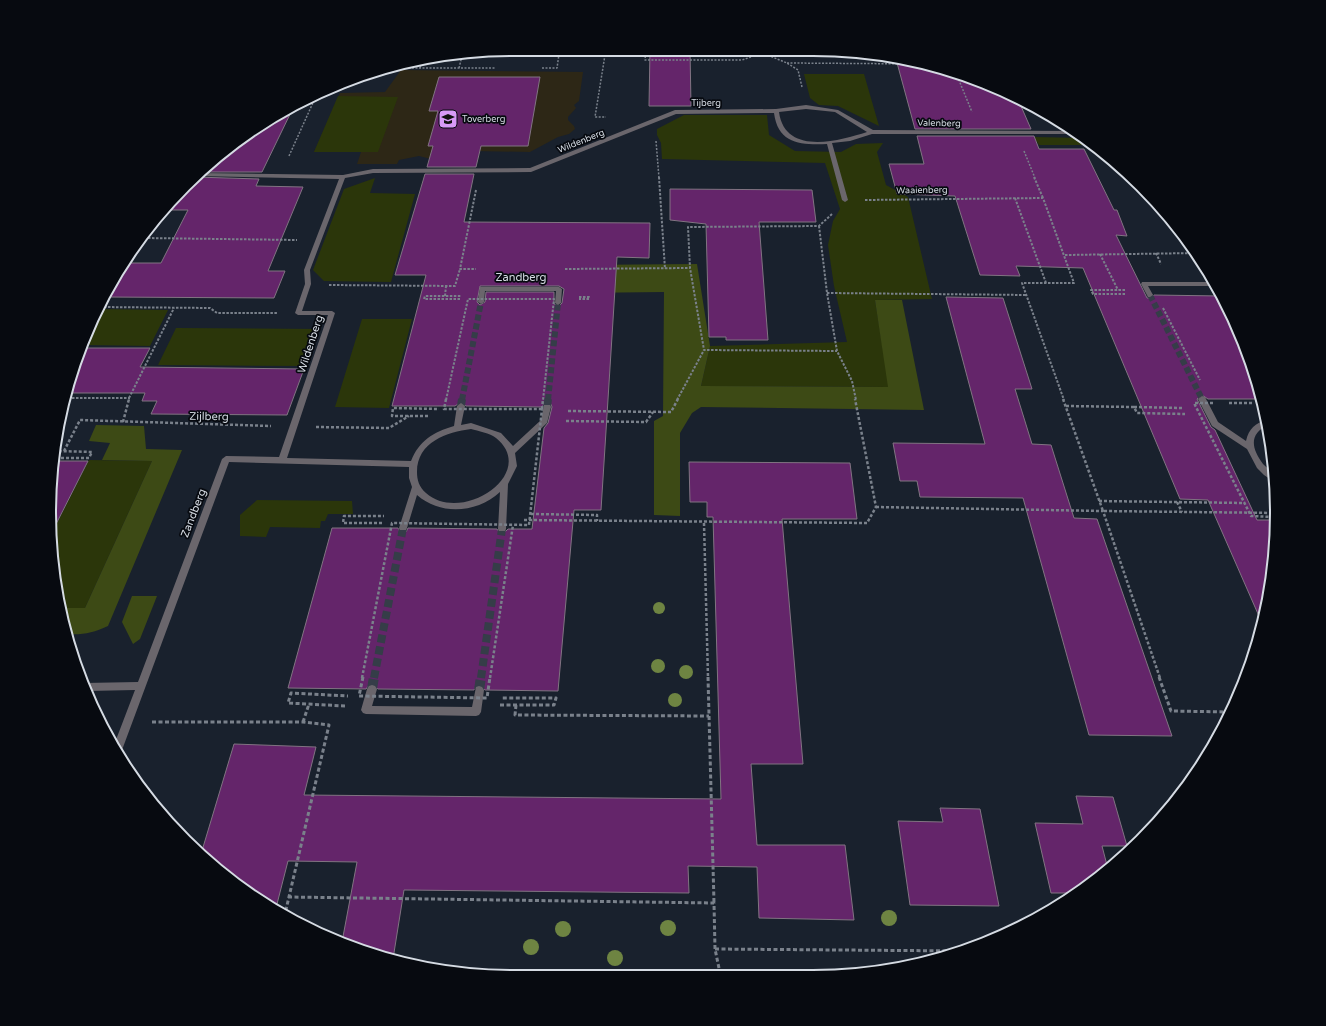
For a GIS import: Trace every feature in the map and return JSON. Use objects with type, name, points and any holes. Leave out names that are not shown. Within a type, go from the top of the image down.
[{"type":"street","name":"Tijberg","points":[[640,126],[675,112],[776,112],[806,107]]},
{"type":"street","name":"Valenberg","points":[[806,107],[836,111],[872,132],[1067,133]]},
{"type":"street","points":[[776,112],[782,130],[798,142],[829,142],[850,139],[872,132]]},
{"type":"street","name":"Wildenberg","points":[[480,171],[531,170],[640,126]]},
{"type":"street","points":[[829,142],[845,200]]},
{"type":"street","points":[[206,175],[343,177],[373,172],[480,171]]},
{"type":"street","name":"Wildenberg","points":[[282,460],[332,313],[298,313],[308,284],[307,270],[320,240],[343,177]]},
{"type":"street","points":[[1149,293],[1144,284],[1208,284]]},
{"type":"street","name":"Zandberg","points":[[481,299],[482,289],[559,289],[558,303]]},
{"type":"street","points":[[1206,398],[1215,424],[1249,447]]},
{"type":"street","points":[[457,428],[461,406]]},
{"type":"street","points":[[512,451],[543,421],[546,409]]},
{"type":"street","points":[[1261,425],[1256,428],[1250,437],[1249,447],[1253,458],[1268,476]]},
{"type":"street","points":[[471,426],[497,433],[506,441],[512,451],[513,462],[511,474],[504,484],[492,496],[476,503],[458,506],[441,504],[426,498],[416,487],[412,476],[413,464],[418,452],[428,441],[442,433],[457,428],[471,426]]},
{"type":"street","name":"Zandberg","points":[[119,745],[226,459],[413,464]]},
{"type":"street","points":[[502,529],[504,484]]},
{"type":"street","points":[[403,528],[416,487]]},
{"type":"street","points":[[91,687],[140,686]]},
{"type":"street","points":[[372,689],[366,710],[476,712],[479,690]]},
{"type":"path","points":[[605,56],[596,117],[610,117]]},
{"type":"path","points":[[645,56],[645,60],[742,60],[752,56]]},
{"type":"path","points":[[770,56],[787,63],[798,70],[806,107]]},
{"type":"path","points":[[459,68],[461,59]]},
{"type":"path","points":[[787,63],[895,64]]},
{"type":"path","points":[[959,80],[980,133]]},
{"type":"path","points":[[279,176],[313,102]]},
{"type":"path","points":[[640,126],[656,140],[665,269]]},
{"type":"path","points":[[1016,132],[1065,255],[1074,283],[1022,283],[1103,511],[1171,711],[1224,712]]},
{"type":"path","points":[[308,284],[455,286],[460,269],[480,171]]},
{"type":"path","points":[[1015,198],[1046,283]]},
{"type":"path","name":"Waaienberg","points":[[845,200],[1043,198]]},
{"type":"path","points":[[459,416],[392,416],[393,408],[546,409],[670,412],[704,350],[690,268],[688,227],[819,226],[827,294],[837,351],[852,381],[876,507],[867,523],[704,523],[503,520]]},
{"type":"path","points":[[148,238],[320,240]]},
{"type":"path","points":[[1065,255],[1189,253]]},
{"type":"path","points":[[1100,254],[1118,290]]},
{"type":"path","points":[[558,269],[690,268]]},
{"type":"path","points":[[460,269],[482,269]]},
{"type":"path","points":[[445,296],[446,286]]},
{"type":"path","points":[[1132,294],[1093,294],[1091,290],[1118,290],[1149,293]]},
{"type":"path","points":[[827,294],[1027,295]]},
{"type":"path","points":[[407,517],[344,516],[343,522],[529,526],[543,421],[546,409],[554,299],[468,300],[424,299],[425,296],[445,296],[481,299]]},
{"type":"path","points":[[444,409],[468,300]]},
{"type":"path","points":[[105,307],[210,308],[217,313],[298,313]]},
{"type":"path","points":[[123,422],[129,398],[174,308]]},
{"type":"path","points":[[1163,308],[1202,383]]},
{"type":"path","points":[[704,350],[837,351]]},
{"type":"path","points":[[71,398],[129,398]]},
{"type":"path","points":[[1206,398],[1212,403]]},
{"type":"path","points":[[1220,403],[1194,403],[1251,516],[1270,517]]},
{"type":"path","points":[[1227,403],[1255,403]]},
{"type":"path","points":[[1066,406],[1171,408]]},
{"type":"path","points":[[1134,407],[1137,413],[1201,415]]},
{"type":"path","points":[[543,421],[646,422],[653,412]]},
{"type":"path","name":"Zijlberg","points":[[64,451],[80,420],[389,428],[409,416]]},
{"type":"path","points":[[60,451],[92,452],[89,458],[60,458]]},
{"type":"path","points":[[1099,501],[1245,503]]},
{"type":"path","points":[[1177,502],[1182,512]]},
{"type":"path","points":[[876,507],[1270,513]]},
{"type":"path","points":[[531,514],[597,515],[597,521]]},
{"type":"path","points":[[360,696],[392,523]]},
{"type":"path","points":[[704,523],[715,949],[719,970]]},
{"type":"path","points":[[487,698],[513,525]]},
{"type":"path","points":[[367,706],[288,703],[291,693],[360,696],[556,698],[554,706],[478,705]]},
{"type":"path","points":[[304,722],[309,704]]},
{"type":"path","points":[[516,705],[515,715],[709,716]]},
{"type":"path","points":[[128,722],[304,722],[329,725],[286,910]]},
{"type":"path","points":[[288,897],[714,903]]},
{"type":"path","points":[[715,949],[943,951]]},
{"type":"shaded area","name":"Toverberg","points":[[403,70],[583,72],[579,101],[574,105],[576,108],[568,117],[568,120],[575,129],[569,134],[558,137],[530,152],[475,151],[431,159],[419,156],[399,160],[397,164],[357,164],[361,152],[314,152],[340,93],[385,92],[401,71]]},
{"type":"green space","points":[[804,74],[864,74],[879,126],[838,106],[819,105],[810,98]]},
{"type":"green space","points":[[338,96],[398,97],[378,152],[314,152]]},
{"type":"green space","points":[[684,115],[767,115],[769,135],[795,151],[841,152],[856,144],[883,143],[877,152],[886,185],[908,197],[932,299],[875,300],[889,387],[701,386],[710,346],[847,342],[834,286],[828,245],[833,221],[840,209],[825,163],[662,159],[661,143],[657,135],[657,129]]},
{"type":"green space","points":[[1034,137],[1074,138],[1084,145],[1039,145]]},
{"type":"green space","points":[[375,178],[370,193],[415,194],[391,282],[324,281],[313,270],[344,189]]},
{"type":"green space","points":[[697,264],[710,346],[701,386],[888,387],[875,300],[902,300],[924,410],[701,407],[692,413],[680,433],[680,516],[654,515],[654,421],[663,416],[664,292],[575,293],[577,265]]},
{"type":"green space","points":[[104,309],[168,310],[150,346],[88,345]]},
{"type":"green space","points":[[362,319],[412,319],[389,408],[335,407]]},
{"type":"green space","points":[[176,328],[319,329],[306,366],[158,365]]},
{"type":"green space","points":[[96,425],[144,426],[146,449],[182,450],[108,626],[88,633],[73,634],[66,608],[85,608],[152,461],[102,460],[110,443],[89,441]]},
{"type":"green space","points":[[89,460],[152,461],[85,608],[66,608],[60,573],[56,524]]},
{"type":"green space","points":[[257,500],[352,501],[353,514],[328,514],[325,521],[321,521],[320,528],[270,527],[266,537],[240,536],[240,515]]},
{"type":"green space","points":[[132,596],[157,596],[140,639],[133,644],[122,622]]},
{"type":"building","points":[[650,56],[690,56],[691,106],[649,106]]},
{"type":"building","points":[[897,64],[960,80],[1015,103],[1021,106],[1031,129],[915,129]]},
{"type":"building","points":[[439,77],[540,77],[528,146],[481,146],[476,167],[427,167],[433,146],[428,146],[438,111],[429,111]]},
{"type":"building","points":[[290,114],[262,172],[209,172],[235,150]]},
{"type":"building","points":[[917,136],[1034,136],[1039,149],[1084,149],[1114,210],[1117,210],[1127,236],[1116,235],[1147,298],[1151,298],[1154,295],[1215,296],[1235,338],[1246,366],[1255,399],[1208,399],[1202,395],[1197,399],[1211,427],[1215,430],[1257,520],[1270,520],[1266,573],[1258,614],[1208,500],[1180,499],[1083,268],[1016,266],[1020,276],[980,275],[955,196],[897,194],[889,164],[924,164]]},
{"type":"building","points":[[425,174],[474,174],[464,222],[650,223],[649,258],[617,257],[601,510],[574,510],[558,691],[485,690],[479,685],[476,686],[474,690],[378,689],[372,684],[366,689],[288,688],[332,528],[398,528],[400,532],[406,532],[408,528],[497,529],[499,532],[505,532],[508,529],[532,529],[544,428],[548,423],[552,407],[551,404],[544,404],[542,407],[466,406],[461,402],[455,406],[392,406],[426,275],[395,275]],"holes":[[[480,286],[559,286],[564,289],[562,303],[559,306],[554,304],[554,292],[486,292],[485,302],[480,305],[477,302]]]},
{"type":"building","points":[[203,177],[259,179],[256,186],[303,187],[268,271],[285,271],[274,298],[110,297],[130,263],[161,263],[188,210],[171,210]]},
{"type":"building","points":[[670,189],[812,190],[816,222],[759,222],[768,340],[726,340],[726,337],[709,337],[706,224],[670,220]]},
{"type":"building","points":[[946,297],[1003,298],[1032,389],[1015,389],[1032,444],[1051,445],[1074,518],[1097,519],[1172,736],[1089,735],[1023,498],[920,497],[917,481],[900,481],[893,443],[985,444]]},
{"type":"building","points":[[87,348],[150,348],[140,367],[304,369],[287,415],[151,414],[157,401],[142,401],[145,393],[73,393],[80,366]]},
{"type":"building","points":[[59,461],[88,461],[56,523]]},
{"type":"building","points":[[689,462],[850,463],[857,519],[782,519],[803,764],[751,764],[757,845],[845,845],[854,920],[759,918],[757,867],[688,866],[689,893],[404,890],[394,954],[366,946],[343,937],[357,862],[288,861],[276,904],[235,876],[203,848],[234,744],[316,747],[304,795],[721,799],[713,517],[707,517],[707,502],[690,502]]},
{"type":"building","points":[[1076,796],[1113,797],[1127,845],[1102,846],[1106,863],[1067,893],[1051,893],[1035,823],[1083,824]]},
{"type":"building","points":[[940,808],[980,809],[999,906],[910,905],[898,821],[943,822]]},
{"type":"tunnel","points":[[1150,295],[1202,399]]},
{"type":"tunnel","points":[[462,400],[481,302]]},
{"type":"tunnel","points":[[548,400],[558,303]]},
{"type":"tunnel","points":[[461,406],[462,399]]},
{"type":"tunnel","points":[[547,407],[548,399]]},
{"type":"tunnel","points":[[374,678],[403,528]]},
{"type":"tunnel","points":[[481,678],[502,529]]},
{"type":"tunnel","points":[[372,689],[374,677]]},
{"type":"tunnel","points":[[479,690],[481,677]]},
{"type":"place","name":"Toverberg","points":[[448,119]]}]
